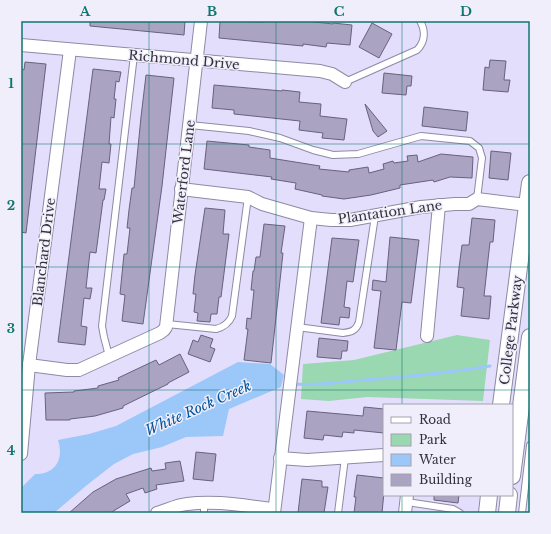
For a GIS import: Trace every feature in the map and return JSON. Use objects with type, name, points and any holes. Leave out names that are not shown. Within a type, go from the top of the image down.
[{"type":"main road","name":"College Parkway","points":[[501,404],[529,206],[530,183]]},
{"type":"main road","name":"College Parkway","points":[[513,462],[530,337]]},
{"type":"main road","points":[[487,513],[489,496]]},
{"type":"main road","points":[[507,513],[510,496]]},
{"type":"street","name":"Waterford Lane","points":[[167,324],[201,21]]},
{"type":"street","name":"Richmond Drive","points":[[21,45],[320,71],[332,74],[345,82]]},
{"type":"street","name":"Blanchard Drive","points":[[21,454],[29,365],[70,50]]},
{"type":"street","name":"Plantation Lane","points":[[181,189],[248,197],[262,204],[312,218],[350,220],[421,207],[469,204],[477,199],[529,206]]},
{"type":"street","points":[[427,336],[439,205]]},
{"type":"street","points":[[157,513],[186,504],[204,508],[228,503],[274,511],[312,218]]},
{"type":"street","points":[[29,365],[79,370],[160,333],[164,330],[167,324]]},
{"type":"street","points":[[280,458],[307,460],[383,455]]},
{"type":"lane","points":[[345,82],[417,50],[424,39],[424,29],[420,21]]},
{"type":"lane","points":[[110,356],[102,326],[134,55]]},
{"type":"lane","points":[[190,125],[249,131],[280,138],[313,150],[333,154],[358,154],[422,136],[470,142],[479,148],[482,158],[477,199]]},
{"type":"lane","points":[[167,324],[216,329],[221,328],[230,321],[232,316],[248,197]]},
{"type":"lane","points":[[297,327],[342,334],[350,332],[356,328],[359,322],[375,216]]},
{"type":"lane","points":[[522,513],[530,445]]},
{"type":"lane","points":[[338,513],[345,458]]},
{"type":"lane","points":[[406,503],[453,509],[460,513]]},
{"type":"green space","points":[[457,335],[490,340],[483,401],[367,397],[329,401],[301,399],[303,364],[354,360]]},
{"type":"water","points":[[238,362],[270,364],[284,375],[281,387],[229,409],[223,436],[186,437],[162,447],[133,454],[114,464],[54,513],[21,513],[21,488],[35,474],[48,471],[57,464],[60,453],[58,440],[89,434],[116,426]]},
{"type":"building","points":[[90,21],[185,21],[184,35],[90,26]]},
{"type":"building","points":[[220,21],[306,21],[352,25],[350,45],[327,43],[326,47],[303,44],[303,46],[219,38]]},
{"type":"building","points":[[372,23],[392,34],[379,58],[359,47]]},
{"type":"building","points":[[490,60],[506,61],[504,80],[510,80],[508,92],[483,90],[485,67],[489,68]]},
{"type":"building","points":[[25,62],[46,64],[26,233],[21,232],[21,69],[24,70]]},
{"type":"building","points":[[93,69],[121,72],[119,82],[116,81],[114,118],[111,117],[109,163],[102,162],[99,189],[106,189],[103,200],[96,253],[90,252],[86,288],[92,288],[90,299],[84,298],[81,326],[87,327],[85,345],[58,342]]},
{"type":"building","points":[[384,73],[412,76],[411,86],[407,86],[406,95],[382,93]]},
{"type":"building","points":[[146,75],[174,78],[162,186],[143,324],[122,321],[125,295],[120,294],[124,254],[127,254],[130,228],[127,228],[132,188],[134,188]]},
{"type":"building","points":[[214,85],[300,92],[299,102],[321,104],[320,116],[347,119],[344,140],[322,138],[323,133],[299,130],[300,121],[234,114],[234,110],[212,108]]},
{"type":"building","points":[[365,104],[387,131],[378,137],[373,131]]},
{"type":"building","points":[[424,107],[468,112],[466,131],[422,126]]},
{"type":"building","points":[[207,141],[249,145],[249,147],[270,150],[270,158],[320,166],[319,169],[349,172],[349,170],[368,167],[369,173],[384,169],[383,164],[393,161],[394,163],[408,161],[407,156],[417,155],[418,162],[441,154],[473,157],[472,178],[450,177],[434,182],[433,180],[400,185],[400,188],[371,195],[344,199],[322,196],[295,189],[296,183],[271,179],[272,177],[204,169]]},
{"type":"building","points":[[491,151],[511,153],[508,180],[489,178]]},
{"type":"building","points":[[205,208],[225,210],[223,234],[229,234],[221,297],[219,297],[217,314],[211,314],[210,322],[197,321],[198,313],[194,312],[196,294],[193,294]]},
{"type":"building","points":[[472,218],[495,220],[493,242],[490,242],[484,296],[491,296],[489,319],[461,316],[464,288],[457,287],[459,268],[462,245],[469,245]]},
{"type":"building","points":[[264,224],[285,226],[281,253],[283,253],[271,363],[244,360],[248,329],[246,329],[247,318],[251,319],[254,290],[251,290],[253,271],[256,257],[260,257]]},
{"type":"building","points":[[390,237],[419,240],[411,303],[402,302],[396,350],[374,348],[381,291],[372,290],[373,280],[386,282]]},
{"type":"building","points":[[332,238],[359,240],[353,282],[347,281],[344,307],[350,308],[349,318],[340,317],[339,325],[321,323]]},
{"type":"building","points":[[201,335],[213,339],[210,347],[215,349],[210,362],[188,354],[193,340],[198,342]]},
{"type":"building","points":[[319,338],[348,341],[347,351],[342,351],[341,359],[317,357]]},
{"type":"building","points":[[180,354],[189,372],[123,406],[123,408],[95,416],[70,420],[46,420],[45,393],[74,392],[98,388],[98,386],[119,380],[118,378],[156,360],[159,365]]},
{"type":"building","points":[[364,407],[383,409],[383,433],[354,430],[354,433],[343,432],[342,437],[324,435],[323,440],[304,438],[307,411],[363,416]]},
{"type":"building","points":[[196,452],[216,454],[213,481],[193,479]]},
{"type":"building","points":[[180,461],[184,481],[156,485],[157,489],[145,493],[143,488],[126,494],[130,501],[110,513],[69,513],[93,492],[116,479],[151,468],[152,471],[166,469],[165,463]]},
{"type":"building","points":[[357,475],[383,478],[382,513],[354,513],[356,497],[354,497]]},
{"type":"building","points":[[302,479],[322,481],[322,487],[328,487],[324,513],[298,513]]},
{"type":"building","points":[[434,496],[459,496],[458,503],[434,500]]},
{"type":"waterway","name":"White Rock Creek","points":[[293,384],[320,384],[411,376],[490,366]]}]
